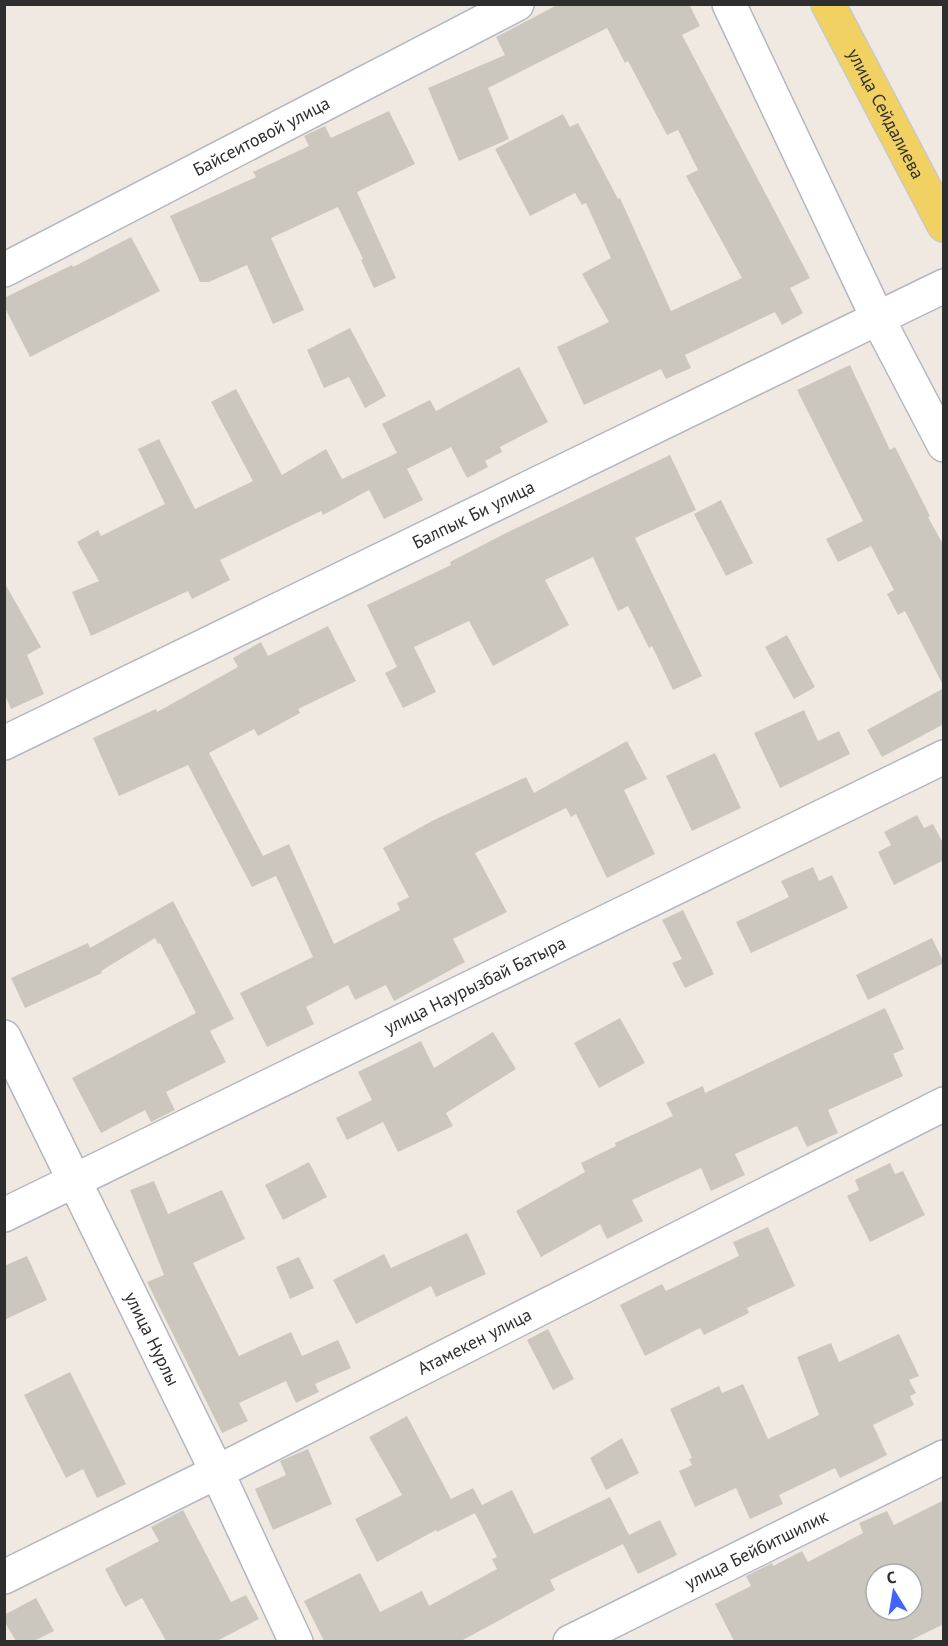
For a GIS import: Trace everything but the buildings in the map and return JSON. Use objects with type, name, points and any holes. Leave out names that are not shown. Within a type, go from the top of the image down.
[{"type":"main road","name":"улица Сейдалиева","points":[[828,4],[944,225]]},
{"type":"street","name":"Байсеитовой улица","points":[[4,270],[517,4]]},
{"type":"street","points":[[729,4],[878,319],[944,446]]},
{"type":"street","name":"Балпык Би улица","points":[[4,743],[944,286]]},
{"type":"street","name":"улица Наурызбай Батыра","points":[[4,1215],[944,757]]},
{"type":"street","name":"улица Нурлы","points":[[4,1037],[217,1472],[296,1641]]},
{"type":"street","name":"Атамекен улица","points":[[4,1577],[217,1472],[944,1104]]},
{"type":"street","name":"улица Бейбитшилик","points":[[570,1641],[944,1457]]}]
